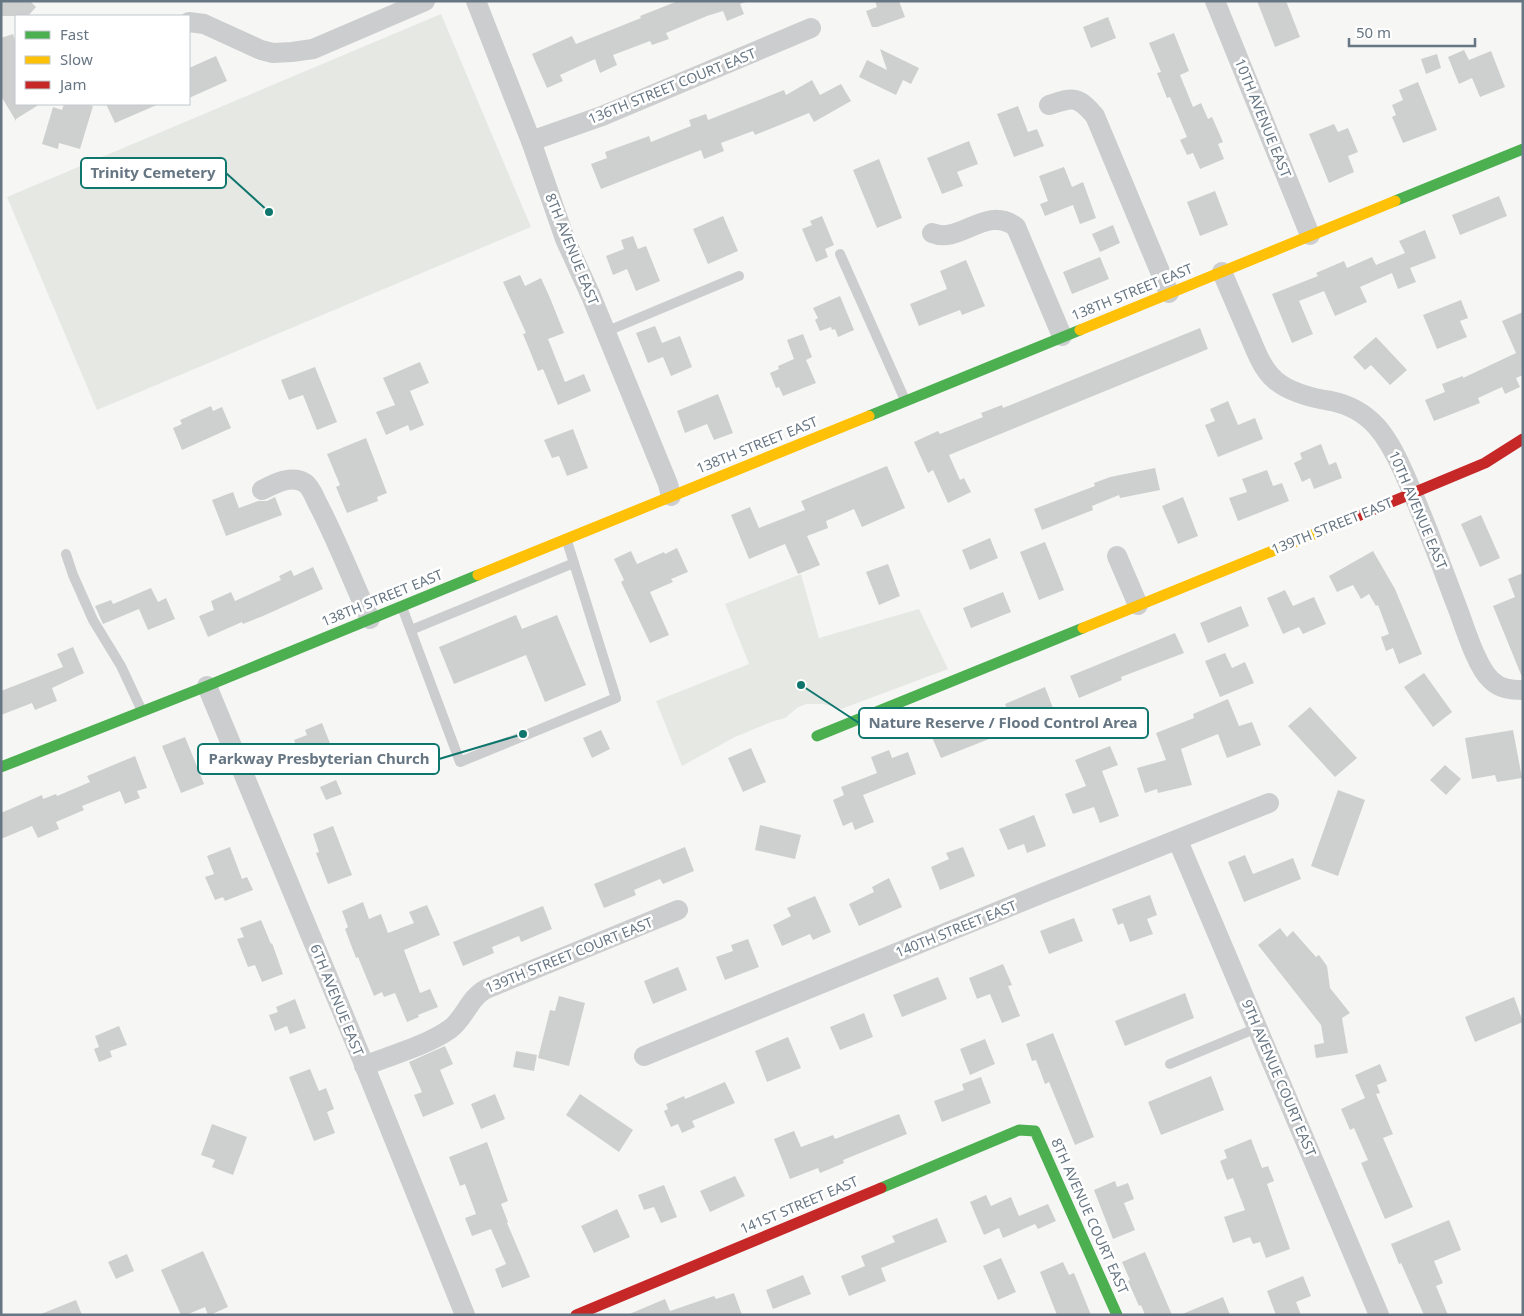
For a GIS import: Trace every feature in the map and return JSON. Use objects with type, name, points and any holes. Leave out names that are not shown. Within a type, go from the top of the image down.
[{"type":"street","points":[[190,22],[204,24],[262,50],[273,53],[292,52],[313,49],[425,1]]},
{"type":"street","name":"8TH AVENUE EAST","points":[[476,1],[532,141],[557,218],[668,484],[671,496]]},
{"type":"street","name":"10TH AVENUE EAST","points":[[1215,1],[1310,235]]},
{"type":"street","name":"136TH STREET COURT EAST","points":[[532,141],[602,116],[811,28]]},
{"type":"street","points":[[1048,105],[1068,99],[1077,100],[1085,105],[1095,116],[1169,293]]},
{"type":"street","name":"138TH STREET EAST","points":[[1,767],[142,712],[1523,149]]},
{"type":"street","points":[[932,233],[939,236],[952,234],[992,220],[1001,219],[1008,221],[1016,227],[1062,336]]},
{"type":"street","name":"10TH AVENUE EAST","points":[[1222,272],[1260,359],[1271,376],[1287,388],[1317,399],[1345,406],[1370,419],[1382,431],[1394,450],[1414,494],[1468,637],[1484,673],[1500,687],[1518,690]]},
{"type":"street","name":"139TH STREET EAST","points":[[817,736],[1414,494],[1485,463],[1523,439]]},
{"type":"street","points":[[262,490],[286,480],[294,479],[304,483],[309,488],[326,520],[370,619]]},
{"type":"street","points":[[1117,556],[1138,605]]},
{"type":"street","name":"6TH AVENUE EAST","points":[[206,686],[465,1315]]},
{"type":"street","name":"140TH STREET EAST","points":[[644,1056],[1269,803]]},
{"type":"street","name":"9TH AVENUE COURT EAST","points":[[1178,841],[1379,1315]]},
{"type":"street","name":"139TH STREET COURT EAST","points":[[364,1066],[432,1039],[450,1028],[457,1022],[477,993],[678,910]]},
{"type":"street","name":"141ST STREET EAST","points":[[576,1315],[1013,1132],[1019,1130],[1035,1131]]},
{"type":"street","name":"8TH AVENUE COURT EAST","points":[[1035,1131],[1118,1315]]},
{"type":"lane","points":[[840,254],[906,400]]},
{"type":"lane","points":[[605,332],[739,276]]},
{"type":"lane","points":[[402,606],[460,762],[616,698],[566,539]]},
{"type":"lane","points":[[66,554],[75,581],[93,620],[121,666],[142,712]]},
{"type":"lane","points":[[411,630],[574,563]]},
{"type":"lane","points":[[1170,1064],[1257,1028]]},
{"type":"shaded area","points":[[441,14],[531,227],[97,410],[7,197]]},
{"type":"shaded area","points":[[801,574],[819,638],[919,609],[948,669],[841,709],[823,704],[806,704],[797,708],[785,718],[735,737],[682,766],[656,701],[749,664],[725,604]]},
{"type":"building","points":[[1,1],[30,1],[36,7],[29,15],[1,16]]},
{"type":"building","points":[[678,1],[746,2],[740,4],[744,14],[727,21],[723,11],[707,16],[666,33],[669,39],[652,45],[650,41],[613,55],[617,65],[600,73],[595,59],[560,75],[563,81],[547,88],[532,54],[572,36],[576,44]]},
{"type":"building","points":[[875,1],[899,1],[905,17],[872,27],[866,11],[877,7]]},
{"type":"building","points":[[1257,1],[1286,1],[1300,37],[1275,47]]},
{"type":"building","points":[[1108,17],[1116,38],[1091,48],[1083,27]]},
{"type":"building","points":[[1174,33],[1189,71],[1180,75],[1193,107],[1201,103],[1208,119],[1212,117],[1223,142],[1218,144],[1224,159],[1200,169],[1193,153],[1187,155],[1180,140],[1187,137],[1170,97],[1167,98],[1157,73],[1161,72],[1149,43]]},
{"type":"building","points":[[13,34],[15,40],[15,105],[38,105],[16,119],[16,121],[1,96],[1,38]]},
{"type":"building","points":[[880,49],[919,68],[911,84],[903,80],[896,95],[859,77],[867,60],[887,70]]},
{"type":"building","points":[[1464,50],[1469,60],[1491,51],[1505,87],[1480,97],[1472,78],[1459,84],[1448,57]]},
{"type":"building","points":[[1437,54],[1441,68],[1426,74],[1421,59]]},
{"type":"building","points":[[216,56],[227,81],[190,98],[190,68]]},
{"type":"building","points":[[812,80],[820,95],[841,84],[851,101],[814,122],[809,113],[755,135],[753,131],[721,143],[724,151],[704,159],[701,150],[601,189],[591,164],[607,158],[605,152],[649,136],[651,142],[691,126],[689,120],[706,114],[708,120],[784,90],[786,95]]},
{"type":"building","points":[[1418,82],[1437,130],[1403,143],[1392,117],[1396,115],[1392,105],[1403,100],[1399,90]]},
{"type":"building","points":[[64,105],[93,106],[80,149],[59,143],[58,149],[42,144],[53,107],[62,110]]},
{"type":"building","points":[[106,105],[157,105],[115,123]]},
{"type":"building","points":[[1018,106],[1028,132],[1037,129],[1044,146],[1014,157],[997,114]]},
{"type":"building","points":[[1334,124],[1338,132],[1348,128],[1358,152],[1348,156],[1354,172],[1329,183],[1309,134]]},
{"type":"building","points":[[969,141],[978,164],[957,172],[963,186],[942,194],[927,158]]},
{"type":"building","points":[[879,159],[902,218],[877,228],[853,170]]},
{"type":"building","points":[[1064,167],[1072,187],[1083,182],[1096,218],[1080,224],[1073,205],[1045,216],[1040,204],[1048,201],[1039,176]]},
{"type":"building","points":[[1215,191],[1228,225],[1200,236],[1187,202]]},
{"type":"building","points":[[1499,196],[1507,216],[1460,235],[1452,215]]},
{"type":"building","points":[[723,216],[738,251],[708,264],[693,229]]},
{"type":"building","points":[[822,216],[834,245],[825,249],[828,257],[816,262],[802,229],[812,225],[810,221]]},
{"type":"building","points":[[1113,225],[1120,243],[1100,252],[1092,234]]},
{"type":"building","points":[[1425,230],[1436,258],[1410,268],[1416,282],[1398,289],[1392,273],[1360,287],[1367,302],[1335,316],[1324,291],[1299,301],[1313,334],[1292,343],[1272,294],[1318,276],[1316,273],[1344,261],[1347,268],[1372,257],[1376,265],[1405,253],[1399,241]]},
{"type":"building","points":[[633,236],[638,249],[646,246],[660,281],[636,291],[627,269],[613,275],[606,256],[624,249],[621,240]]},
{"type":"building","points":[[1100,257],[1109,279],[1072,294],[1063,272]]},
{"type":"building","points":[[966,260],[985,306],[962,315],[960,310],[919,326],[910,304],[947,289],[940,271]]},
{"type":"building","points":[[520,275],[525,286],[541,278],[550,298],[564,333],[548,339],[565,382],[584,374],[591,391],[558,405],[543,369],[538,371],[523,334],[526,333],[503,282]]},
{"type":"building","points":[[840,296],[854,330],[838,337],[835,329],[832,330],[831,327],[820,331],[815,320],[818,318],[813,308]]},
{"type":"building","points":[[1461,300],[1468,318],[1460,321],[1467,337],[1437,349],[1423,315]]},
{"type":"building","points":[[1523,312],[1523,375],[1516,378],[1520,387],[1505,394],[1502,387],[1478,398],[1480,403],[1434,421],[1425,400],[1445,392],[1442,384],[1463,376],[1463,378],[1516,353],[1502,321]]},
{"type":"building","points":[[655,326],[662,343],[680,336],[692,367],[671,376],[663,357],[648,363],[636,333]]},
{"type":"building","points":[[1200,328],[1208,349],[949,455],[960,480],[964,478],[971,492],[948,503],[933,470],[928,473],[914,442],[938,431],[940,434],[983,417],[981,413],[1002,405],[1003,408]]},
{"type":"building","points":[[803,334],[812,357],[806,360],[816,383],[783,396],[779,387],[776,388],[770,373],[779,369],[778,366],[794,359],[787,340]]},
{"type":"building","points":[[1376,337],[1407,370],[1390,385],[1371,365],[1365,370],[1353,357]]},
{"type":"building","points":[[420,362],[429,383],[410,391],[424,425],[410,431],[408,425],[386,435],[376,412],[395,405],[383,378]]},
{"type":"building","points":[[315,367],[337,422],[317,430],[303,395],[289,400],[281,380]]},
{"type":"building","points":[[718,394],[733,433],[714,440],[707,424],[685,433],[677,411]]},
{"type":"building","points":[[1228,401],[1238,425],[1255,418],[1263,439],[1218,457],[1205,425],[1215,421],[1210,409]]},
{"type":"building","points":[[211,406],[213,411],[222,407],[231,428],[182,450],[173,428],[182,424],[180,420]]},
{"type":"building","points":[[573,429],[588,468],[567,476],[559,456],[552,458],[544,440]]},
{"type":"building","points":[[366,438],[387,493],[377,497],[378,501],[347,513],[336,487],[340,485],[327,454]]},
{"type":"building","points":[[1321,444],[1329,465],[1336,462],[1342,478],[1314,489],[1310,478],[1302,482],[1294,463],[1302,459],[1300,453]]},
{"type":"building","points":[[887,466],[905,508],[862,527],[854,509],[826,521],[828,528],[807,536],[820,565],[798,574],[785,544],[749,559],[731,515],[750,507],[759,528],[805,510],[801,501]]},
{"type":"building","points":[[1155,468],[1160,490],[1120,498],[1119,495],[1092,506],[1093,510],[1042,530],[1034,509],[1095,486],[1094,483],[1110,477]]},
{"type":"building","points":[[1267,470],[1273,486],[1282,483],[1289,501],[1238,521],[1229,498],[1247,492],[1242,479]]},
{"type":"building","points":[[233,492],[239,508],[275,497],[282,515],[226,536],[212,500]]},
{"type":"building","points":[[1183,497],[1198,536],[1178,544],[1162,506]]},
{"type":"building","points":[[1481,515],[1500,558],[1480,567],[1461,524]]},
{"type":"building","points":[[990,538],[998,558],[970,570],[962,550]]},
{"type":"building","points":[[1045,542],[1064,590],[1039,600],[1020,552]]},
{"type":"building","points":[[677,548],[688,572],[671,579],[673,582],[650,592],[669,635],[650,643],[621,582],[624,580],[614,559],[631,551],[637,564]]},
{"type":"building","points":[[1373,551],[1395,589],[1422,654],[1399,664],[1393,648],[1386,651],[1381,637],[1389,634],[1378,605],[1376,606],[1369,594],[1361,599],[1353,585],[1337,592],[1329,576]]},
{"type":"building","points":[[888,564],[900,596],[879,605],[866,572]]},
{"type":"building","points":[[313,567],[323,589],[263,616],[243,624],[242,622],[208,637],[199,616],[214,610],[211,601],[231,592],[235,601],[281,580],[279,576],[291,570],[294,576]]},
{"type":"building","points":[[1523,573],[1522,677],[1493,606],[1515,597],[1508,579]]},
{"type":"building","points":[[151,588],[158,602],[166,598],[175,619],[148,630],[139,609],[103,624],[95,606],[111,600],[113,604]]},
{"type":"building","points":[[1285,590],[1293,606],[1314,597],[1326,624],[1303,634],[1299,627],[1283,634],[1267,598]]},
{"type":"building","points":[[1003,592],[1011,612],[971,628],[963,608]]},
{"type":"building","points":[[1241,606],[1249,626],[1208,643],[1200,623]]},
{"type":"building","points":[[516,615],[522,629],[557,615],[586,685],[545,702],[526,655],[454,684],[439,647]]},
{"type":"building","points":[[1175,633],[1184,653],[1121,677],[1122,680],[1079,698],[1070,676]]},
{"type":"building","points":[[73,647],[84,673],[52,688],[57,701],[35,710],[32,703],[1,715],[1,691],[63,667],[57,654]]},
{"type":"building","points":[[1225,653],[1232,668],[1245,662],[1254,683],[1220,697],[1205,661]]},
{"type":"building","points":[[1424,673],[1452,712],[1433,727],[1404,687]]},
{"type":"building","points":[[1045,687],[1053,708],[1035,715],[1038,724],[1017,733],[1005,704]]},
{"type":"building","points":[[1228,699],[1239,726],[1252,722],[1261,745],[1227,758],[1218,734],[1181,749],[1192,785],[1158,793],[1157,789],[1145,793],[1137,768],[1166,760],[1156,733],[1194,718],[1193,714]]},
{"type":"building","points":[[1310,707],[1357,758],[1335,777],[1288,726]]},
{"type":"building","points":[[980,716],[989,739],[941,758],[931,735]]},
{"type":"building","points":[[322,723],[335,756],[321,762],[318,753],[302,760],[294,740],[307,735],[305,730]]},
{"type":"building","points":[[601,730],[610,749],[592,758],[583,738]]},
{"type":"building","points":[[1513,730],[1522,778],[1497,782],[1495,775],[1472,779],[1465,738]]},
{"type":"building","points":[[185,737],[204,784],[181,793],[162,746]]},
{"type":"building","points":[[1110,746],[1118,765],[1102,771],[1119,816],[1100,823],[1094,807],[1073,814],[1065,794],[1086,786],[1075,760]]},
{"type":"building","points":[[751,748],[766,782],[743,792],[728,758]]},
{"type":"building","points":[[889,750],[892,758],[908,752],[916,774],[863,795],[874,822],[855,830],[852,822],[843,826],[833,800],[844,795],[841,787],[877,773],[871,757]]},
{"type":"building","points":[[135,756],[147,788],[137,791],[140,798],[125,804],[120,791],[82,806],[84,810],[56,822],[59,829],[38,838],[32,826],[1,839],[1,813],[42,795],[43,799],[56,794],[57,796],[90,782],[87,776]]},
{"type":"building","points":[[1445,765],[1461,779],[1446,795],[1430,780]]},
{"type":"building","points":[[336,780],[342,794],[326,800],[320,787]]},
{"type":"building","points":[[1338,790],[1365,800],[1338,876],[1311,866]]},
{"type":"building","points":[[1034,815],[1046,846],[1027,853],[1024,844],[1008,850],[999,829]]},
{"type":"building","points":[[760,825],[801,835],[795,859],[755,850]]},
{"type":"building","points":[[333,826],[352,875],[328,884],[316,853],[319,852],[313,834]]},
{"type":"building","points":[[230,847],[242,879],[247,877],[253,890],[225,901],[223,897],[215,900],[205,877],[214,874],[207,856]]},
{"type":"building","points":[[685,847],[694,871],[663,884],[660,879],[634,890],[636,895],[604,908],[594,884]]},
{"type":"building","points":[[963,847],[975,876],[940,890],[931,867],[949,859],[946,853]]},
{"type":"building","points":[[1245,855],[1253,874],[1293,858],[1301,879],[1244,902],[1228,862]]},
{"type":"building","points":[[889,878],[902,907],[859,926],[849,904],[874,892],[872,887]]},
{"type":"building","points":[[1150,895],[1157,915],[1147,919],[1153,934],[1130,942],[1123,923],[1118,925],[1112,909]]},
{"type":"building","points":[[815,896],[831,932],[813,940],[810,934],[782,946],[773,925],[791,916],[787,908]]},
{"type":"building","points":[[363,902],[369,919],[381,914],[388,933],[414,923],[409,912],[427,905],[440,935],[404,950],[420,993],[430,989],[438,1007],[418,1015],[419,1017],[407,1022],[395,993],[384,997],[382,992],[374,996],[345,929],[348,927],[342,911]]},
{"type":"building","points":[[543,906],[552,929],[521,942],[519,936],[492,947],[494,953],[463,966],[453,942]]},
{"type":"building","points":[[1074,918],[1083,941],[1049,954],[1040,931]]},
{"type":"building","points":[[261,920],[272,943],[283,974],[262,982],[255,965],[248,967],[237,939],[244,937],[240,928]]},
{"type":"building","points":[[1280,928],[1287,937],[1293,931],[1316,957],[1319,955],[1327,966],[1330,988],[1350,1013],[1342,1018],[1348,1053],[1316,1058],[1314,1045],[1324,1043],[1321,1025],[1258,945]]},
{"type":"building","points":[[748,939],[759,967],[725,980],[716,957],[733,951],[731,945]]},
{"type":"building","points":[[1003,964],[1012,985],[1008,986],[1020,1016],[1002,1023],[990,994],[977,999],[969,978]]},
{"type":"building","points":[[678,967],[687,990],[653,1004],[644,981]]},
{"type":"building","points":[[938,977],[947,999],[902,1017],[893,995]]},
{"type":"building","points":[[1185,993],[1194,1018],[1125,1046],[1115,1021]]},
{"type":"building","points":[[559,996],[585,1003],[569,1066],[538,1058],[550,1010],[555,1011]]},
{"type":"building","points":[[1514,997],[1523,1022],[1475,1042],[1465,1017]]},
{"type":"building","points":[[295,999],[306,1028],[290,1034],[287,1026],[275,1031],[269,1015],[278,1012],[276,1007]]},
{"type":"building","points":[[864,1013],[873,1037],[840,1050],[830,1027]]},
{"type":"building","points":[[119,1026],[127,1045],[110,1051],[112,1057],[99,1062],[94,1049],[99,1047],[95,1036]]},
{"type":"building","points":[[1053,1033],[1094,1137],[1075,1145],[1049,1082],[1045,1084],[1036,1060],[1032,1061],[1026,1044]]},
{"type":"building","points":[[788,1037],[801,1068],[767,1082],[755,1051]]},
{"type":"building","points":[[985,1039],[995,1064],[970,1075],[960,1049]]},
{"type":"building","points":[[445,1046],[453,1064],[440,1070],[454,1104],[423,1117],[414,1095],[422,1092],[409,1062]]},
{"type":"building","points":[[516,1051],[537,1055],[534,1071],[513,1067]]},
{"type":"building","points":[[1380,1064],[1387,1081],[1377,1085],[1380,1093],[1376,1094],[1393,1134],[1383,1138],[1413,1207],[1385,1219],[1361,1163],[1368,1160],[1354,1128],[1350,1130],[1341,1109],[1365,1098],[1355,1075]]},
{"type":"building","points":[[310,1069],[319,1091],[326,1088],[334,1109],[327,1112],[335,1133],[314,1141],[289,1077]]},
{"type":"building","points":[[1211,1076],[1224,1110],[1161,1135],[1148,1102]]},
{"type":"building","points":[[981,1077],[991,1103],[942,1122],[934,1101],[964,1090],[962,1084]]},
{"type":"building","points":[[725,1082],[735,1103],[692,1121],[695,1127],[682,1133],[678,1124],[671,1127],[664,1111],[668,1109],[666,1104],[684,1096],[685,1099]]},
{"type":"building","points":[[495,1094],[505,1119],[481,1129],[471,1104]]},
{"type":"building","points":[[580,1094],[633,1130],[619,1152],[566,1115]]},
{"type":"building","points":[[899,1114],[907,1134],[843,1160],[844,1163],[820,1173],[818,1168],[790,1179],[774,1139],[794,1131],[801,1147],[833,1135],[835,1139]]},
{"type":"building","points":[[212,1124],[247,1137],[233,1175],[212,1167],[215,1160],[201,1155]]},
{"type":"building","points":[[1251,1139],[1262,1168],[1268,1166],[1274,1181],[1267,1184],[1290,1249],[1266,1258],[1260,1242],[1253,1244],[1250,1237],[1233,1243],[1224,1217],[1245,1210],[1233,1178],[1227,1180],[1220,1161],[1227,1158],[1224,1150]]},
{"type":"building","points":[[487,1142],[508,1201],[501,1204],[507,1223],[530,1277],[502,1288],[495,1269],[506,1264],[491,1229],[472,1236],[465,1218],[476,1214],[465,1184],[460,1186],[449,1157]]},
{"type":"building","points":[[735,1176],[745,1196],[710,1212],[700,1191]]},
{"type":"building","points":[[1115,1181],[1117,1187],[1128,1183],[1134,1199],[1124,1203],[1135,1230],[1113,1239],[1094,1190]]},
{"type":"building","points":[[664,1185],[677,1217],[661,1223],[654,1207],[644,1210],[638,1195]]},
{"type":"building","points":[[986,1195],[991,1206],[1011,1197],[1019,1216],[1048,1204],[1056,1221],[1038,1229],[1035,1224],[1003,1238],[999,1228],[984,1235],[970,1202]]},
{"type":"building","points":[[617,1209],[630,1237],[594,1253],[581,1226]]},
{"type":"building","points":[[937,1218],[947,1242],[881,1268],[886,1281],[849,1296],[841,1276],[865,1266],[861,1256],[895,1242],[892,1236]]},
{"type":"building","points":[[1449,1220],[1461,1250],[1434,1261],[1443,1283],[1436,1286],[1448,1315],[1424,1315],[1391,1244]]},
{"type":"building","points":[[203,1251],[228,1307],[210,1315],[208,1315],[205,1307],[186,1315],[181,1315],[161,1270]]},
{"type":"building","points":[[1145,1252],[1172,1315],[1145,1315],[1128,1281],[1130,1280],[1122,1262]]},
{"type":"building","points":[[127,1254],[134,1271],[116,1279],[108,1262]]},
{"type":"building","points":[[1001,1258],[1016,1292],[998,1300],[983,1266]]},
{"type":"building","points":[[1063,1262],[1069,1275],[1074,1273],[1091,1315],[1057,1315],[1040,1272]]},
{"type":"building","points":[[803,1275],[811,1294],[773,1309],[766,1290]]},
{"type":"building","points":[[1303,1276],[1311,1296],[1296,1302],[1301,1315],[1276,1315],[1267,1291]]},
{"type":"building","points":[[734,1293],[742,1315],[627,1315],[665,1299],[670,1311],[714,1296],[716,1299]]},
{"type":"building","points":[[1223,1297],[1230,1315],[1180,1315]]},
{"type":"building","points":[[76,1300],[82,1315],[41,1314]]},
{"type":"traffic: fast","points":[[1395,201],[1523,149]]},
{"type":"traffic: fast","points":[[869,416],[1080,330]]},
{"type":"traffic: fast","points":[[1,767],[207,686],[478,575]]},
{"type":"traffic: fast","points":[[817,736],[1083,628]]},
{"type":"traffic: fast","points":[[881,1188],[1019,1130],[1035,1131],[1117,1315]]},
{"type":"traffic: slow","points":[[1080,330],[1395,201]]},
{"type":"traffic: slow","points":[[478,575],[869,416]]},
{"type":"traffic: slow","points":[[1083,628],[1329,528]]},
{"type":"traffic: jam","points":[[1329,528],[1485,463],[1523,439]]},
{"type":"traffic: jam","points":[[576,1315],[881,1188]]},
{"type":"place","name":"Trinity Cemetery","points":[[269,212]]},
{"type":"place","name":"Nature Reserve / Flood Control Area","points":[[801,685]]},
{"type":"place","name":"Parkway Presbyterian Church","points":[[523,734]]}]
